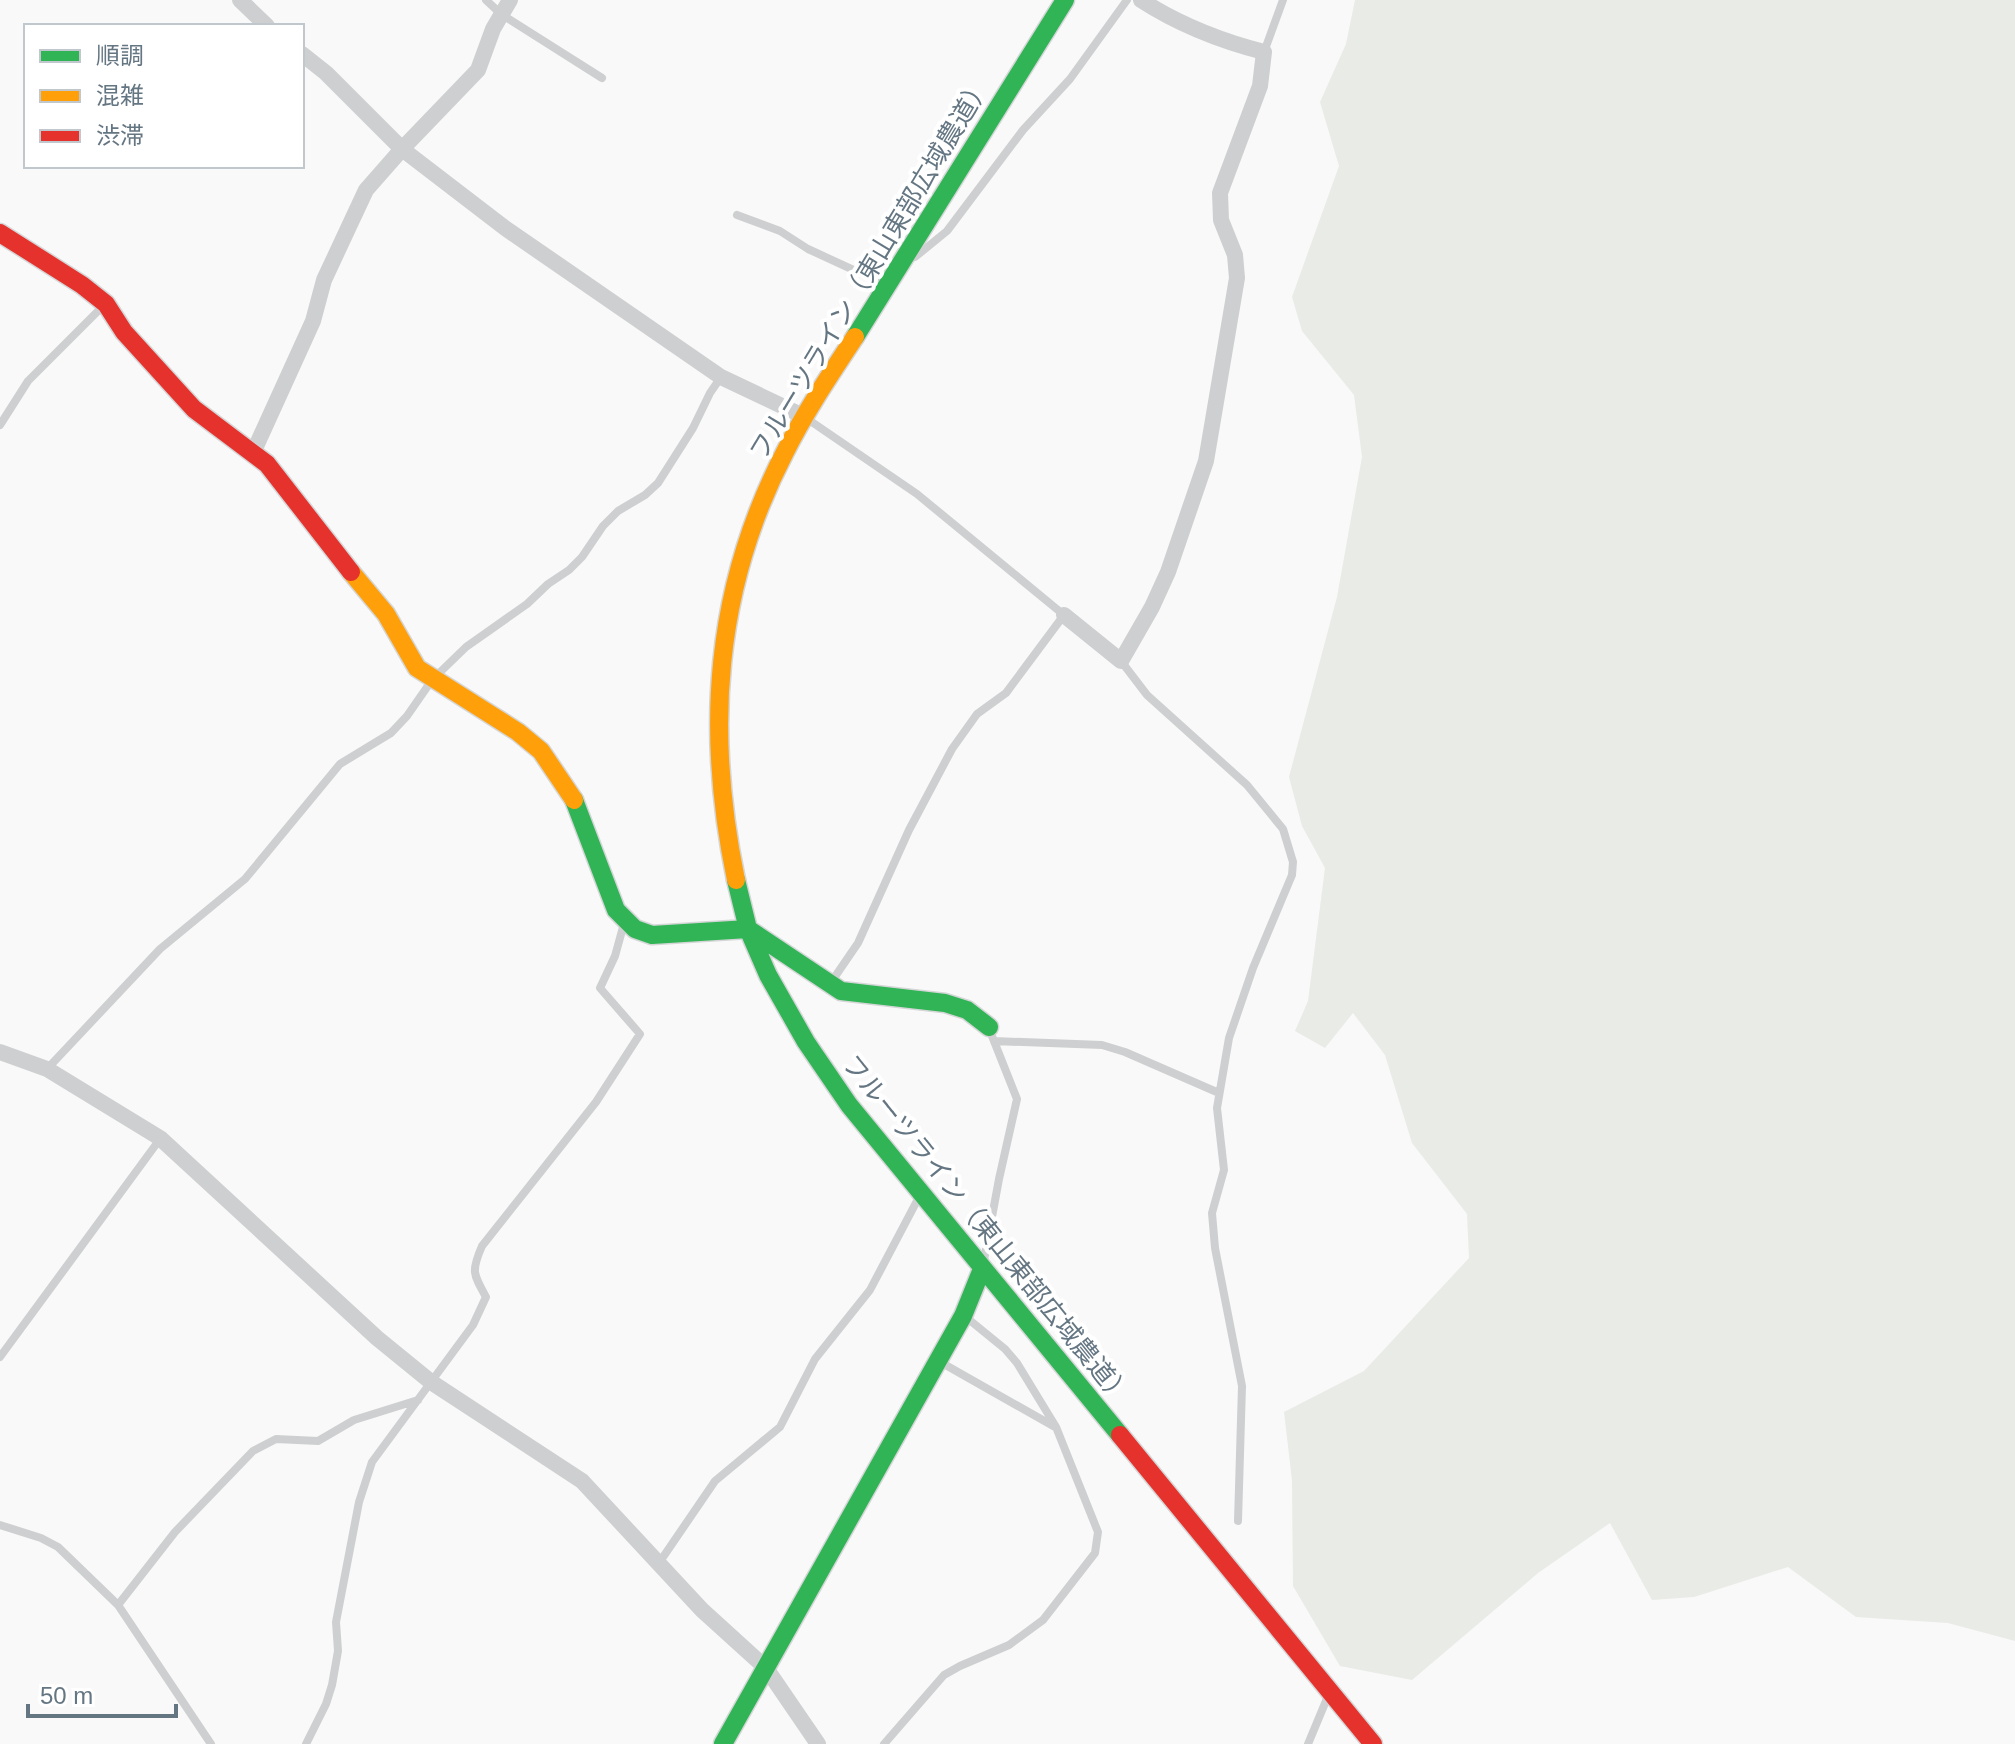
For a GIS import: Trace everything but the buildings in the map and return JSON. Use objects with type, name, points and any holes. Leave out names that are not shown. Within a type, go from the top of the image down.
[{"type":"street","points":[[240,0],[265,24]]},
{"type":"street","name":"フルーツライン（東山東部広域農道）","points":[[1065,0],[888,286],[803,416],[771,479],[751,529],[732,597],[721,661],[716,710],[721,809],[748,929],[779,995],[849,1105],[1373,1744]]},
{"type":"street","points":[[1064,615],[1121,661],[1152,607],[1168,572],[1206,461],[1237,278],[1235,255],[1221,220],[1220,193],[1260,86],[1264,52],[1228,43],[1141,0]]},
{"type":"street","points":[[253,453],[313,321],[324,280],[366,190],[478,70],[505,7]]},
{"type":"street","points":[[304,56],[326,73],[402,149],[505,228],[721,377],[803,416]]},
{"type":"street","points":[[0,233],[82,285],[106,304],[124,332],[194,409],[267,464],[315,529],[386,614],[417,668],[505,723],[541,751],[572,795],[616,910],[624,922],[637,931],[652,935],[748,929],[829,985],[851,992],[945,1003],[967,1010],[991,1034]]},
{"type":"street","points":[[0,1052],[47,1069],[160,1138],[377,1338],[431,1382],[582,1481],[702,1610],[766,1668],[818,1744]]},
{"type":"street","points":[[723,1744],[963,1316],[982,1269]]},
{"type":"lane","points":[[486,0],[505,7],[602,78]]},
{"type":"lane","points":[[906,256],[918,257],[947,231],[1023,130],[1070,79],[1127,0]]},
{"type":"lane","points":[[1264,52],[1283,0]]},
{"type":"lane","points":[[737,215],[780,231],[808,249],[888,286]]},
{"type":"lane","points":[[0,425],[28,381],[106,304]]},
{"type":"lane","points":[[47,1069],[160,949],[245,879],[340,764],[391,733],[432,680],[466,647],[569,570],[618,511],[658,483],[721,377]]},
{"type":"lane","points":[[803,416],[917,494],[1064,615],[1006,693],[977,714],[952,749],[909,830],[858,943],[829,985]]},
{"type":"lane","points":[[1121,661],[1147,695],[1247,785],[1283,829],[1293,862],[1292,875],[1253,968],[1229,1038],[1217,1108],[1224,1170],[1212,1213],[1215,1248],[1242,1386],[1238,1521]]},
{"type":"lane","points":[[306,1744],[332,1685],[338,1651],[336,1622],[359,1502],[372,1462],[473,1325],[486,1297],[475,1279],[473,1267],[482,1246],[596,1102],[640,1034],[600,988],[615,956],[624,922]]},
{"type":"lane","points":[[982,1269],[1017,1099],[991,1034],[1102,1045],[1219,1093]]},
{"type":"lane","points":[[0,1357],[160,1138]]},
{"type":"lane","points":[[658,1564],[715,1481],[780,1427],[815,1359],[870,1290],[921,1193]]},
{"type":"lane","points":[[884,1744],[944,1675],[1009,1645],[1043,1620],[1095,1553],[1098,1532],[1056,1427],[1005,1349],[963,1316]]},
{"type":"lane","points":[[938,1361],[1056,1427]]},
{"type":"lane","points":[[118,1605],[175,1532],[253,1451],[276,1439],[318,1441],[354,1420],[418,1400]]},
{"type":"lane","points":[[0,1525],[58,1547],[118,1605],[211,1744]]},
{"type":"lane","points":[[1308,1744],[1330,1692]]},
{"type":"shaded area","points":[[1355,0],[2015,0],[2015,1641],[1948,1623],[1856,1617],[1788,1567],[1694,1597],[1652,1600],[1610,1523],[1538,1573],[1412,1680],[1340,1666],[1293,1586],[1292,1480],[1284,1412],[1364,1371],[1469,1258],[1467,1214],[1412,1143],[1385,1055],[1353,1013],[1325,1048],[1295,1031],[1308,1001],[1325,868],[1302,826],[1289,777],[1337,597],[1362,457],[1354,395],[1302,331],[1292,297],[1339,166],[1320,102],[1346,44]]},
{"type":"traffic: fast","points":[[855,337],[1065,0]]},
{"type":"traffic: fast","points":[[574,800],[616,910],[635,929],[652,935],[748,929],[841,991],[945,1003],[967,1010],[989,1027]]},
{"type":"traffic: fast","points":[[736,880],[748,929],[768,975],[806,1042],[849,1105],[1120,1435]]},
{"type":"traffic: fast","points":[[723,1744],[963,1316],[982,1269]]},
{"type":"traffic: slow","points":[[736,880],[726,824],[719,715],[722,662],[730,608],[761,504],[801,422],[855,337]]},
{"type":"traffic: slow","points":[[351,572],[386,614],[417,668],[518,732],[541,751],[574,800]]},
{"type":"traffic: jam","points":[[0,233],[82,285],[106,304],[124,332],[194,409],[267,464],[351,572]]},
{"type":"traffic: jam","points":[[1120,1435],[1373,1744]]}]
